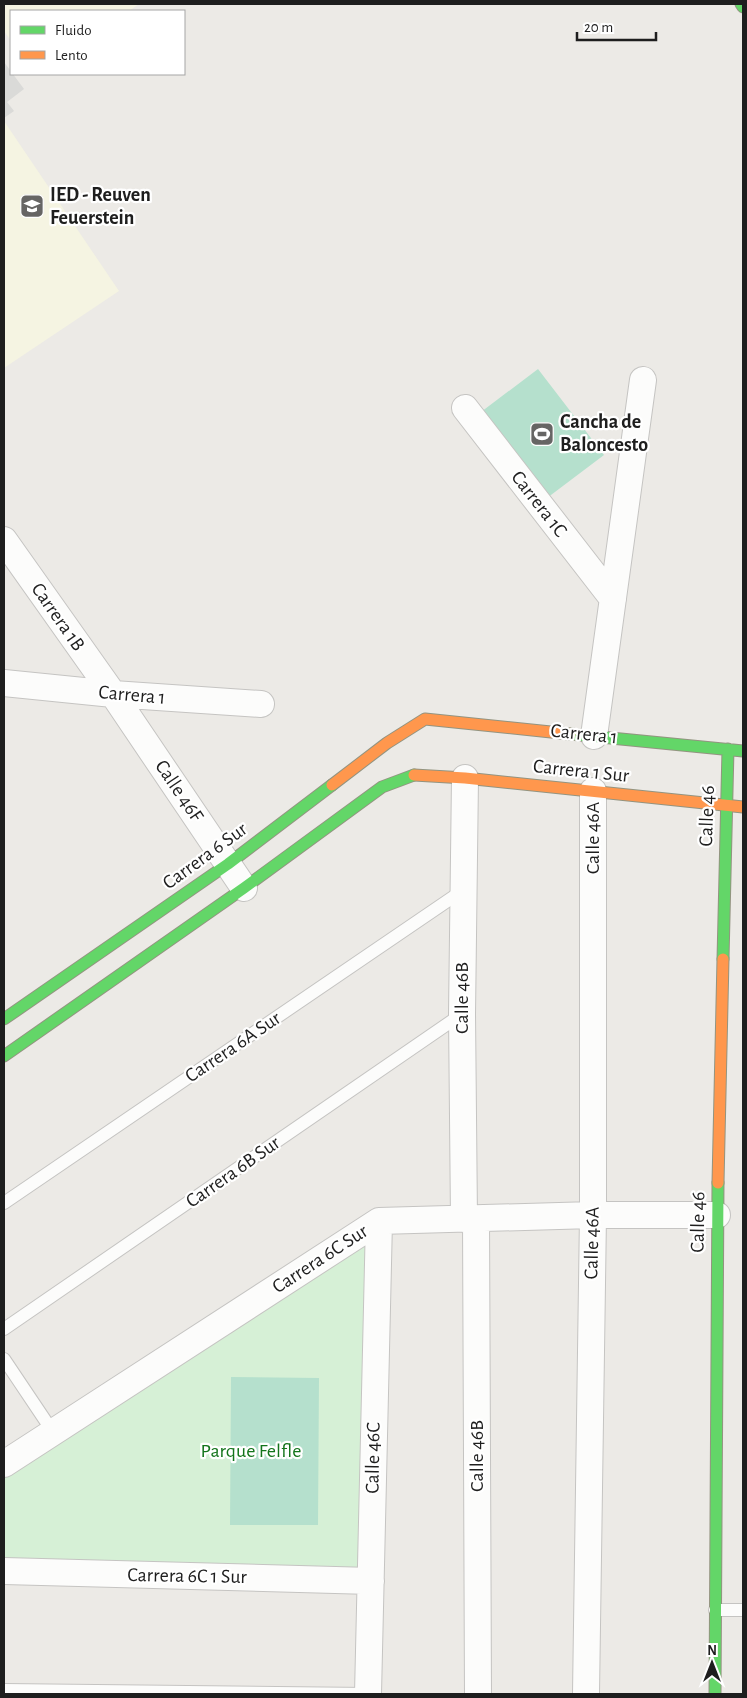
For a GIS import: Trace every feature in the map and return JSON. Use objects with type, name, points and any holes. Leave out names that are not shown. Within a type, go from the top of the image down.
[{"type":"street","points":[[594,736],[643,380]]},
{"type":"street","name":"Carrera 1C","points":[[465,408],[613,599]]},
{"type":"street","name":"Carrera 1B","points":[[4,540],[113,694]]},
{"type":"street","name":"Carrera 1","points":[[4,682],[113,694],[261,704]]},
{"type":"street","name":"Calle 46F","points":[[113,694],[244,888]]},
{"type":"street","name":"Carrera 1","points":[[424,719],[743,751]]},
{"type":"street","name":"Carrera 6 Sur","points":[[4,1020],[228,864],[387,743],[424,719]]},
{"type":"street","name":"Calle 46","points":[[715,1694],[717,1215],[725,805],[728,749]]},
{"type":"street","name":"Carrera 1 Sur","points":[[244,888],[382,787],[415,775],[465,778],[743,807]]},
{"type":"street","name":"Calle 46B","points":[[465,778],[462,890],[462,1014],[470,1218],[478,1694]]},
{"type":"street","name":"Calle 46A","points":[[586,1694],[593,1215],[593,791]]},
{"type":"street","points":[[4,1056],[244,888]]},
{"type":"street","name":"Carrera 6C Sur","points":[[4,1464],[379,1221],[593,1215],[717,1215]]},
{"type":"street","name":"Calle 46C","points":[[368,1694],[379,1221]]},
{"type":"street","name":"Carrera 6C 1 Sur","points":[[4,1571],[371,1581]]},
{"type":"lane","name":"Carrera 6A Sur","points":[[4,1203],[462,890]]},
{"type":"lane","name":"Carrera 6B Sur","points":[[4,1329],[462,1014]]},
{"type":"lane","points":[[4,1359],[53,1432]]},
{"type":"lane","points":[[715,1610],[743,1610]]},
{"type":"lane","points":[[4,1690],[368,1694]]},
{"type":"shaded area","points":[[4,4],[139,4],[130,10],[10,10],[10,40],[4,31]]},
{"type":"shaded area","points":[[4,62],[10,70],[10,75],[14,75],[24,89],[7,102],[14,111],[4,118]]},
{"type":"shaded area","name":"IED - Reuven Feuerstein","points":[[4,121],[119,291],[4,368]]},
{"type":"green space","name":"Cancha de Baloncesto","points":[[538,369],[604,455],[547,498],[481,412]]},
{"type":"green space","name":"Parque Felfle","points":[[374,1227],[369,1573],[4,1566],[4,1472]]},
{"type":"green space","points":[[231,1377],[319,1378],[318,1525],[230,1525]]},
{"type":"traffic: fast","points":[[570,734],[743,751]]},
{"type":"traffic: fast","points":[[723,959],[728,749]]},
{"type":"traffic: fast","points":[[4,1056],[244,888],[382,787],[414,775]]},
{"type":"traffic: fast","points":[[4,1019],[228,864],[332,785]]},
{"type":"traffic: fast","points":[[715,1694],[718,1183]]},
{"type":"traffic: slow","points":[[332,785],[387,743],[425,719],[570,734]]},
{"type":"traffic: slow","points":[[414,775],[465,778],[743,807]]},
{"type":"traffic: slow","points":[[718,1183],[723,959]]},
{"type":"place","name":"IED - Reuven Feuerstein","points":[[32,206]]},
{"type":"place","name":"Cancha de Baloncesto","points":[[542,434]]}]
